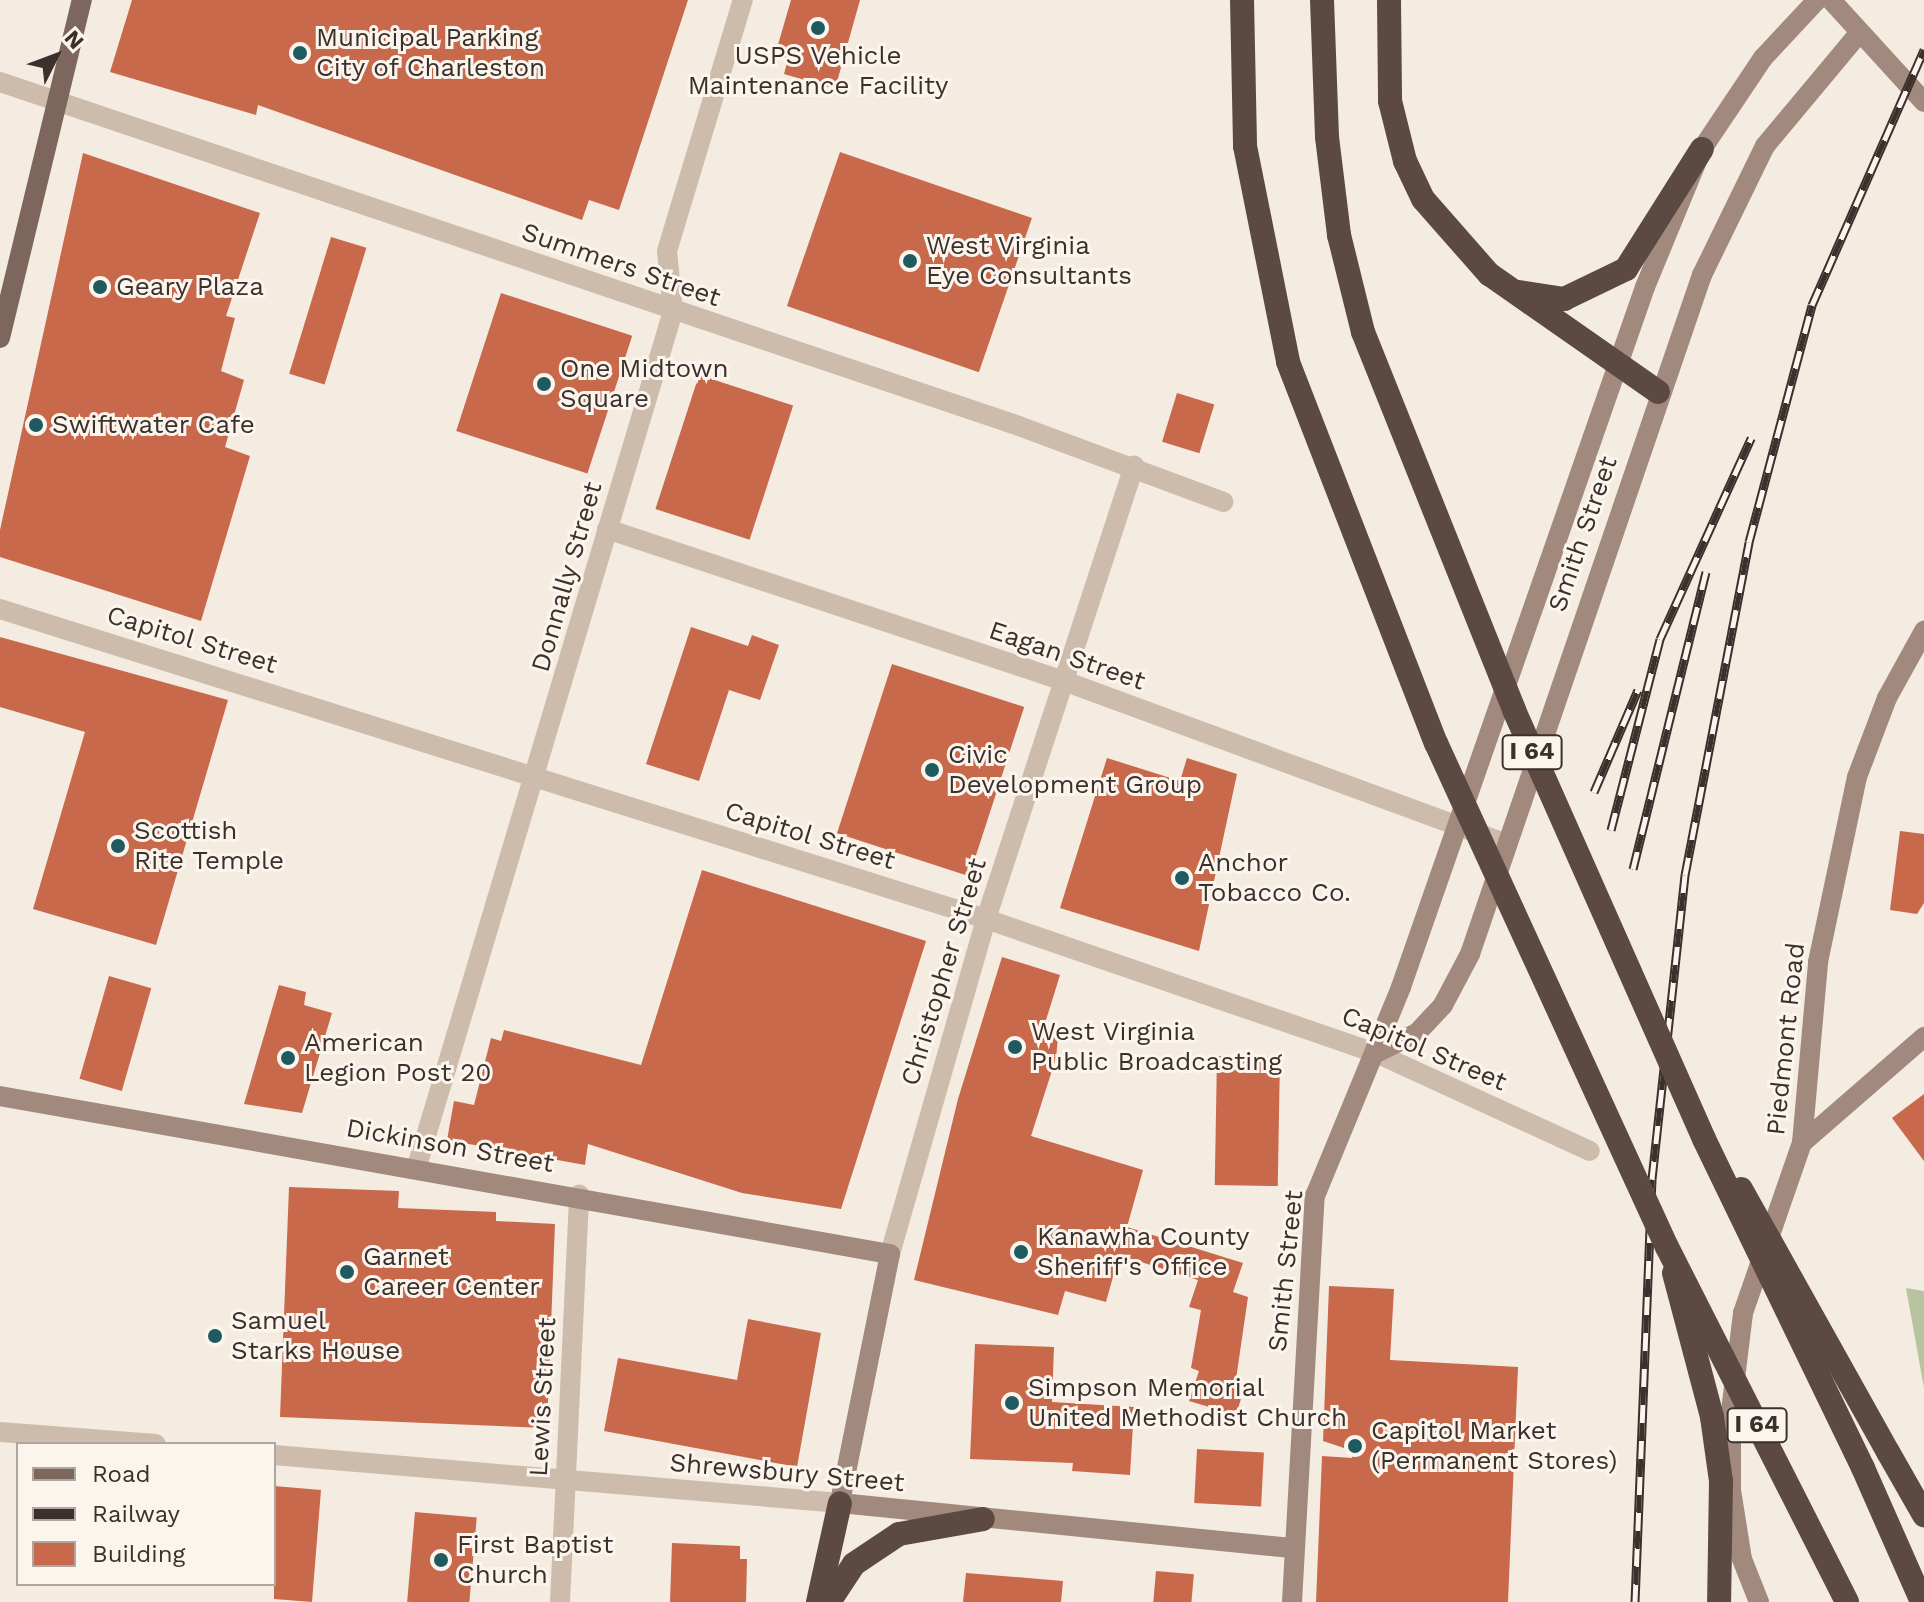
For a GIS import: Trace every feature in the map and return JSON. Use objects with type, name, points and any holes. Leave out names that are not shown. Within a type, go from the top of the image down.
[{"type":"highway","name":"I 64","points":[[1242,0],[1245,146],[1288,362],[1436,743],[1667,1247],[1847,1602]]},
{"type":"highway","name":"I 64","points":[[1322,0],[1339,235],[1363,332],[1514,710],[1704,1139],[1863,1468],[1922,1602]]},
{"type":"highway","points":[[1389,0],[1390,101],[1405,161],[1423,199],[1448,234],[1507,288],[1618,370],[1658,392]]},
{"type":"highway","points":[[1507,288],[1564,299],[1626,269],[1702,149]]},
{"type":"highway","points":[[1704,1139],[1763,1220],[1924,1515]]},
{"type":"highway","points":[[1667,1247],[1712,1417],[1721,1481],[1719,1602]]},
{"type":"highway","points":[[818,1602],[840,1503]]},
{"type":"highway","points":[[829,1602],[854,1564],[899,1534],[983,1519]]},
{"type":"main road","points":[[0,338],[82,0]]},
{"type":"street","name":"Donnally Street","points":[[417,1166],[537,774],[673,311],[667,251],[743,0]]},
{"type":"street","name":"Smith Street","points":[[1292,1602],[1315,1196],[1376,1053],[1618,370],[1702,149],[1763,58],[1817,0]]},
{"type":"street","points":[[1831,0],[1924,102]]},
{"type":"street","name":"Smith Street","points":[[1376,1053],[1417,1033],[1443,1005],[1470,954],[1658,392],[1702,275],[1765,146],[1860,32]]},
{"type":"street","name":"Summers Street","points":[[0,82],[1134,466],[1223,502]]},
{"type":"street","name":"Christopher Street","points":[[840,1503],[890,1254],[986,919],[1134,466]]},
{"type":"street","name":"Eagan Street","points":[[607,529],[1064,681],[1459,824],[1506,844]]},
{"type":"street","name":"Capitol Street","points":[[0,609],[537,774],[986,919],[1376,1053],[1590,1151]]},
{"type":"street","name":"Piedmont Road","points":[[1759,1602],[1742,1559],[1731,1490],[1731,1411],[1743,1313],[1802,1143],[1818,962],[1838,851],[1887,698],[1924,631]]},
{"type":"street","points":[[1802,1143],[1924,1037]]},
{"type":"street","name":"Dickinson Street","points":[[0,1096],[579,1194],[890,1254]]},
{"type":"street","name":"Lewis Street","points":[[560,1602],[579,1194]]},
{"type":"street","points":[[0,1432],[130,1442]]},
{"type":"street","name":"Shrewsbury Street","points":[[276,1455],[840,1503],[1294,1548]]},
{"type":"green space","points":[[1906,1288],[1924,1291],[1924,1388]]},
{"type":"building","points":[[132,0],[688,0],[619,210],[589,200],[582,220],[258,105],[256,115],[110,72]]},
{"type":"building","name":"USPS Vehicle Maintenance Facility","points":[[791,0],[860,0],[835,89],[784,74],[788,59],[775,55]]},
{"type":"building","name":"West Virginia Eye Consultants","points":[[840,152],[1032,218],[979,372],[787,306]]},
{"type":"building","points":[[83,153],[260,213],[226,316],[235,318],[221,371],[244,380],[225,447],[250,456],[201,621],[0,557],[0,530]]},
{"type":"building","points":[[331,237],[366,248],[325,385],[289,374]]},
{"type":"building","name":"One Midtown Square","points":[[501,293],[632,336],[587,474],[456,431]]},
{"type":"building","points":[[699,375],[793,406],[750,540],[655,509]]},
{"type":"building","points":[[1177,393],[1214,404],[1199,453],[1162,442]]},
{"type":"building","points":[[691,627],[748,646],[752,635],[779,645],[760,700],[729,690],[699,781],[646,764]]},
{"type":"building","name":"Scottish Rite Temple","points":[[0,637],[228,700],[156,945],[33,909],[85,732],[0,707]]},
{"type":"building","name":"Civic Development Group","points":[[892,664],[1024,707],[969,876],[837,833]]},
{"type":"building","points":[[1107,758],[1180,781],[1187,758],[1237,774],[1199,951],[1060,908]]},
{"type":"building","points":[[1900,831],[1924,834],[1924,903],[1917,914],[1890,910]]},
{"type":"building","points":[[702,870],[926,941],[841,1209],[742,1193],[588,1144],[585,1165],[447,1140],[454,1101],[474,1105],[491,1038],[501,1041],[504,1030],[641,1065]]},
{"type":"building","points":[[1002,957],[1060,975],[1042,1033],[1058,1037],[1056,1058],[1031,1136],[1143,1170],[1127,1227],[1243,1263],[1233,1292],[1248,1297],[1235,1386],[1244,1389],[1236,1415],[1189,1401],[1199,1371],[1191,1368],[1201,1310],[1189,1307],[1198,1280],[1119,1255],[1106,1302],[1065,1291],[1058,1315],[914,1280],[958,1099]]},
{"type":"building","points":[[109,976],[151,988],[122,1091],[80,1079]]},
{"type":"building","name":"American Legion Post 20","points":[[279,985],[306,992],[304,1005],[332,1013],[302,1113],[244,1104]]},
{"type":"building","points":[[1217,1056],[1280,1057],[1278,1186],[1215,1185]]},
{"type":"building","points":[[1924,1094],[1924,1161],[1892,1118]]},
{"type":"building","points":[[289,1187],[399,1191],[398,1208],[496,1212],[496,1221],[555,1224],[547,1428],[280,1417]]},
{"type":"building","points":[[1329,1286],[1394,1289],[1390,1360],[1518,1367],[1508,1602],[1316,1602],[1322,1456],[1352,1458],[1353,1451],[1323,1441]]},
{"type":"building","points":[[748,1319],[821,1333],[797,1467],[604,1431],[618,1358],[737,1380]]},
{"type":"building","name":"Simpson Memorial United Methodist Church","points":[[975,1344],[1054,1347],[1052,1402],[1134,1407],[1130,1475],[1072,1471],[1073,1463],[970,1459]]},
{"type":"building","points":[[1197,1449],[1264,1453],[1261,1506],[1194,1503]]},
{"type":"building","points":[[276,1486],[321,1490],[312,1602],[274,1599]]},
{"type":"building","name":"First Baptist Church","points":[[415,1512],[477,1517],[469,1602],[407,1602]]},
{"type":"building","points":[[672,1543],[740,1546],[740,1559],[747,1559],[746,1602],[670,1602]]},
{"type":"building","points":[[1156,1571],[1194,1574],[1191,1602],[1153,1602]]},
{"type":"building","points":[[966,1573],[1063,1581],[1061,1602],[963,1602]]},
{"type":"railway","points":[[1635,1602],[1652,1179],[1685,875],[1749,542],[1812,305],[1924,50]]},
{"type":"railway","points":[[1611,830],[1660,639],[1751,438]]},
{"type":"railway","points":[[1633,869],[1706,572]]},
{"type":"railway","points":[[1594,792],[1638,690]]},
{"type":"place","name":"USPS Vehicle Maintenance Facility","points":[[818,28]]},
{"type":"place","name":"Municipal Parking City of Charleston","points":[[300,53]]},
{"type":"place","name":"West Virginia Eye Consultants","points":[[910,261]]},
{"type":"place","name":"Geary Plaza","points":[[100,287]]},
{"type":"place","name":"One Midtown Square","points":[[544,384]]},
{"type":"place","name":"Swiftwater Cafe","points":[[36,425]]},
{"type":"place","name":"Civic Development Group","points":[[932,770]]},
{"type":"place","name":"Scottish Rite Temple","points":[[118,846]]},
{"type":"place","name":"Anchor Tobacco Co.","points":[[1182,878]]},
{"type":"place","name":"West Virginia Public Broadcasting","points":[[1015,1047]]},
{"type":"place","name":"American Legion Post 20","points":[[288,1058]]},
{"type":"place","name":"Kanawha County Sheriff's Office","points":[[1021,1252]]},
{"type":"place","name":"Garnet Career Center","points":[[347,1272]]},
{"type":"place","name":"Samuel Starks House","points":[[215,1336]]},
{"type":"place","name":"Simpson Memorial United Methodist Church","points":[[1012,1403]]},
{"type":"place","name":"Capitol Market (Permanent Stores)","points":[[1355,1446]]},
{"type":"place","name":"First Baptist Church","points":[[441,1560]]}]
